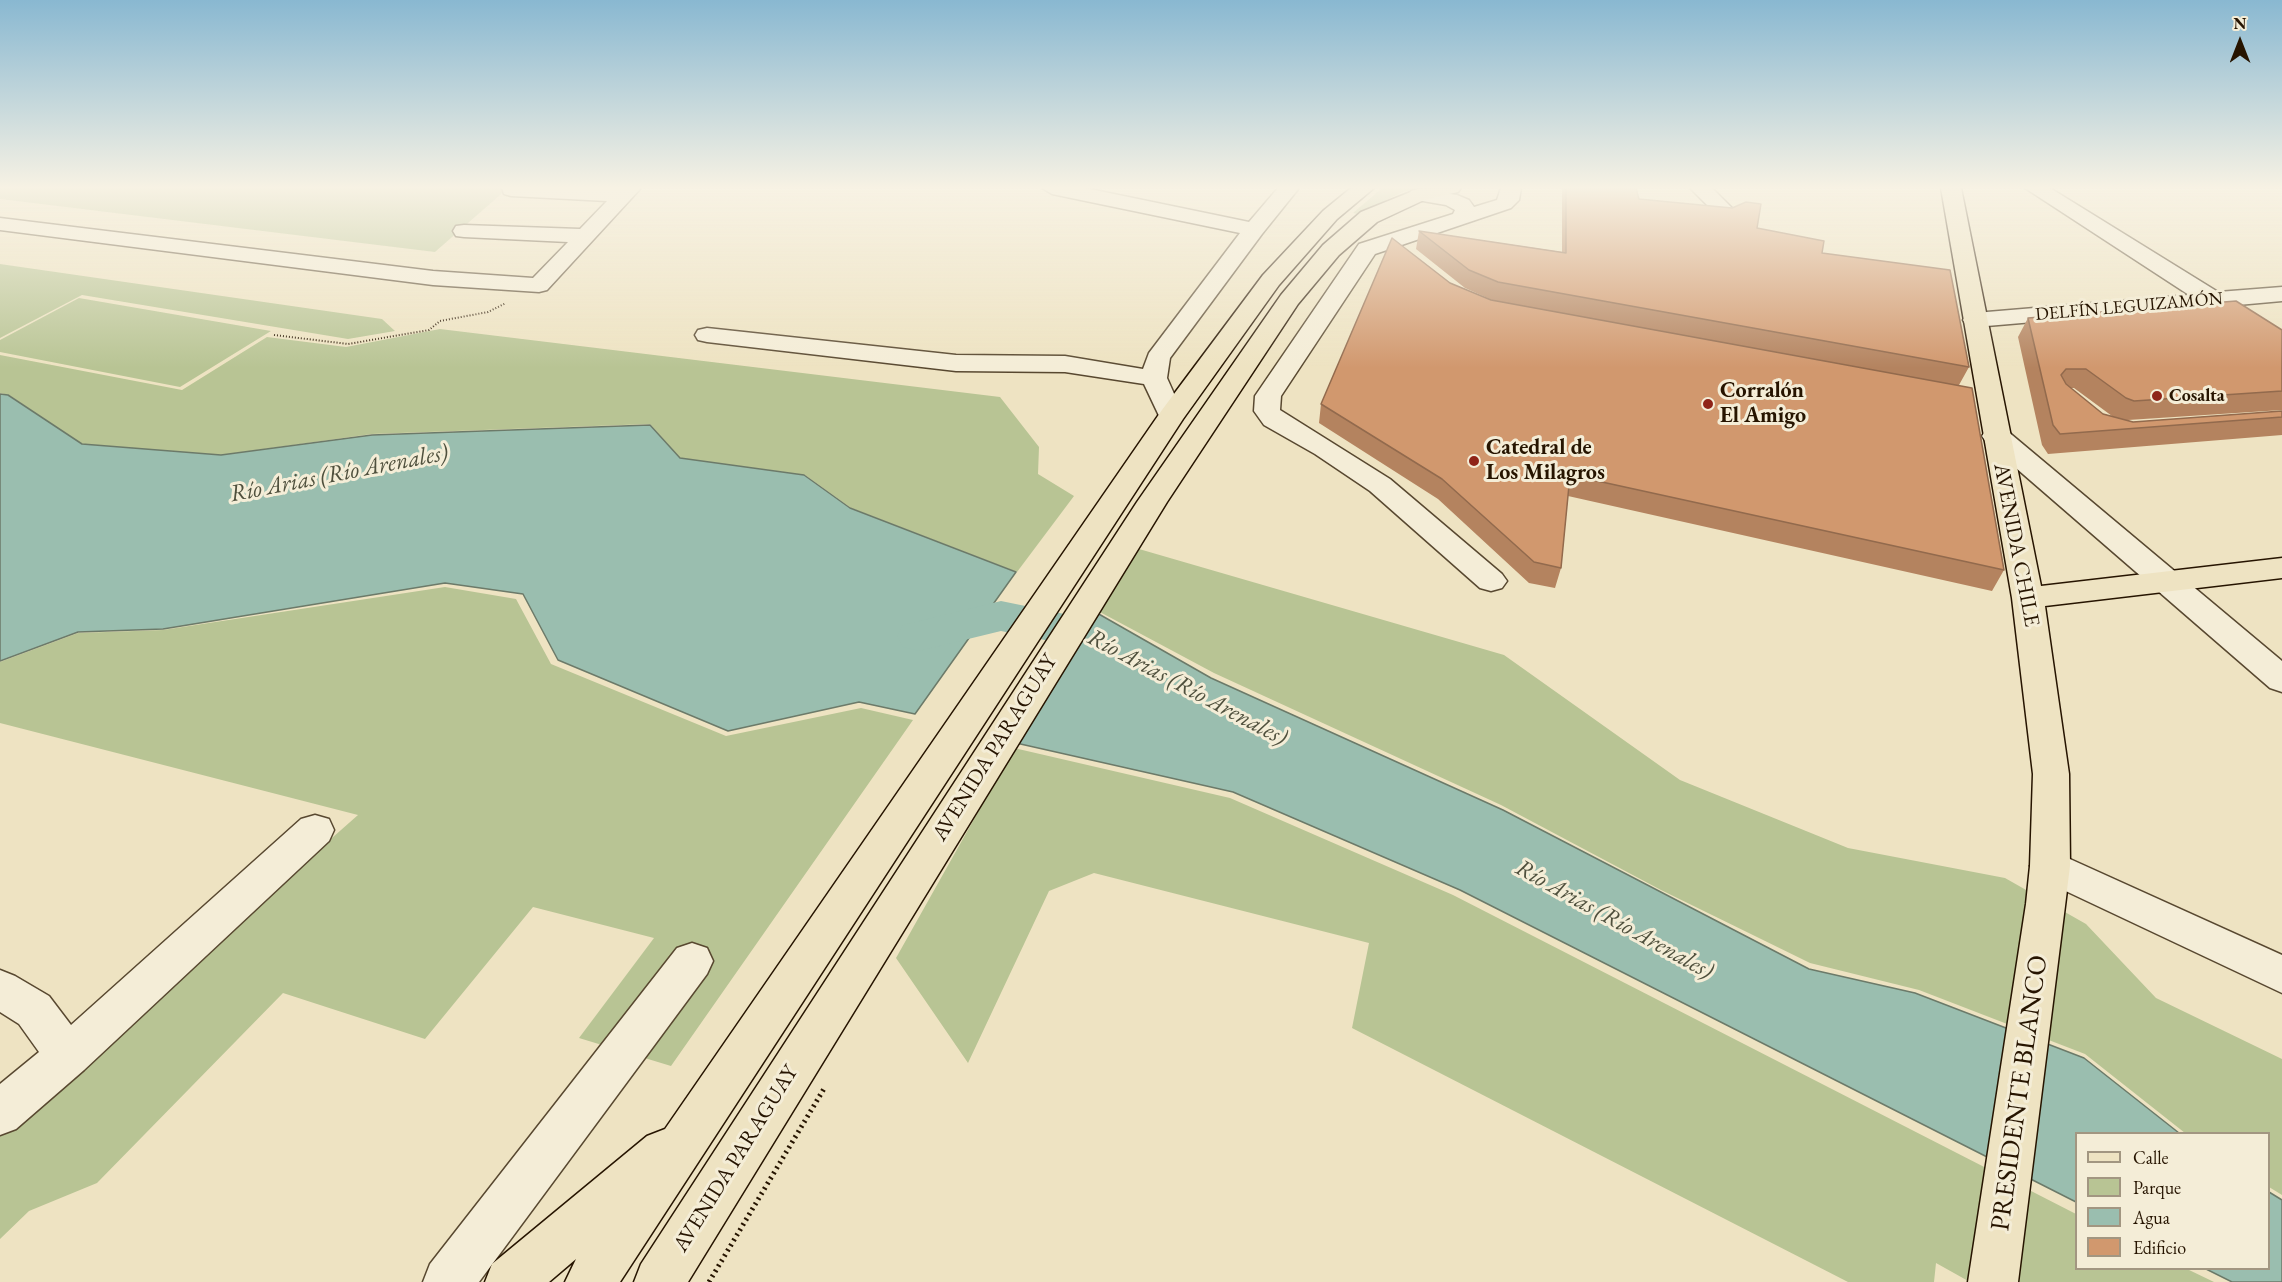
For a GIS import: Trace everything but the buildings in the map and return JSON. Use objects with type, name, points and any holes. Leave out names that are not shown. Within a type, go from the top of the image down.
[{"type":"main road","name":"AVENIDA PARAGUAY","points":[[590,1282],[822,940],[1115,496],[1271,280],[1300,248]]},
{"type":"main road","name":"AVENIDA PARAGUAY","points":[[659,1282],[863,955],[1152,502],[1289,300],[1334,248]]},
{"type":"main road","name":"AVENIDA CHILE","points":[[1962,248],[1975,320],[1979,400],[1996,436],[2028,598],[2051,774],[2048,885]]},
{"type":"main road","points":[[2028,598],[2282,568]]},
{"type":"main road","name":"PRESIDENTE BLANCO","points":[[1993,1282],[2048,885]]},
{"type":"main road","points":[[510,1282],[695,1125]]},
{"type":"street","points":[[179,248],[433,278],[539,285],[575,248]]},
{"type":"street","points":[[1171,416],[1154,378],[1158,358],[1240,248]]},
{"type":"street","points":[[1398,248],[1367,249],[1268,396],[1267,411],[1273,419],[1325,448],[1380,485],[1491,581]]},
{"type":"street","points":[[2130,248],[2282,343]]},
{"type":"street","name":"DELFÍN LEGUIZAMÓN","points":[[1975,320],[2282,294]]},
{"type":"street","points":[[707,335],[956,363],[1065,364],[1154,378]]},
{"type":"street","points":[[1996,436],[2282,680]]},
{"type":"street","points":[[0,1113],[68,1056],[315,830]]},
{"type":"street","points":[[2048,885],[2282,975]]},
{"type":"street","points":[[448,1282],[693,961]]},
{"type":"street","points":[[0,989],[34,1010],[68,1056]]},
{"type":"path","points":[[273,335],[348,344],[429,330],[440,321],[488,312],[539,285]]},
{"type":"green space","points":[[401,248],[440,248],[435,252]]},
{"type":"green space","points":[[0,264],[382,319],[395,331],[348,339],[82,295],[0,338]]},
{"type":"green space","points":[[79,298],[271,331],[180,387],[0,352],[0,340]]},
{"type":"green space","points":[[440,329],[1000,397],[1039,447],[1038,474],[1074,496],[1017,572],[851,508],[805,475],[680,458],[650,424],[372,434],[221,455],[82,444],[9,395],[0,393],[0,355],[182,390],[267,337],[346,347]]},
{"type":"green space","points":[[1139,549],[1504,655],[1680,780],[1848,848],[2005,878],[2086,924],[2156,998],[2282,1059],[2282,1195],[2270,1188],[2270,1132],[2184,1132],[2085,1054],[1919,990],[1810,963],[1661,890],[1501,805],[1214,673],[1098,611]]},
{"type":"green space","points":[[445,587],[516,599],[551,664],[726,736],[861,708],[913,720],[671,1066],[579,1038],[654,938],[533,907],[425,1039],[283,993],[97,1183],[29,1211],[0,1239],[0,1131],[358,815],[0,723],[0,662],[78,633],[163,630]]},
{"type":"green space","points":[[1014,748],[1230,798],[1453,895],[2075,1213],[2075,1270],[2189,1270],[2214,1282],[1970,1282],[1936,1263],[1934,1282],[1848,1282],[1352,1028],[1369,943],[1094,873],[1049,891],[968,1063],[896,958]]},
{"type":"water","points":[[0,394],[8,395],[82,444],[221,455],[372,435],[650,425],[680,458],[804,475],[850,508],[1016,572],[915,714],[859,702],[728,731],[558,660],[523,594],[445,583],[163,629],[78,632],[0,661]]},
{"type":"water","points":[[1097,613],[1211,678],[1503,810],[1809,969],[1915,993],[2084,1058],[2178,1132],[2075,1132],[2075,1201],[1460,890],[1233,792],[1016,743]]},
{"type":"water","points":[[2270,1193],[2282,1200],[2282,1282],[2232,1282],[2208,1270],[2270,1270]]},
{"type":"waterway","name":"Río Arias (Río Arenales)","points":[[919,636],[1001,616],[1092,634],[1113,646]]},
{"type":"place","name":"Cosalta","points":[[2157,396]]},
{"type":"place","name":"Corralón El Amigo","points":[[1708,404]]},
{"type":"place","name":"Catedral de Los Milagros","points":[[1474,461]]}]
